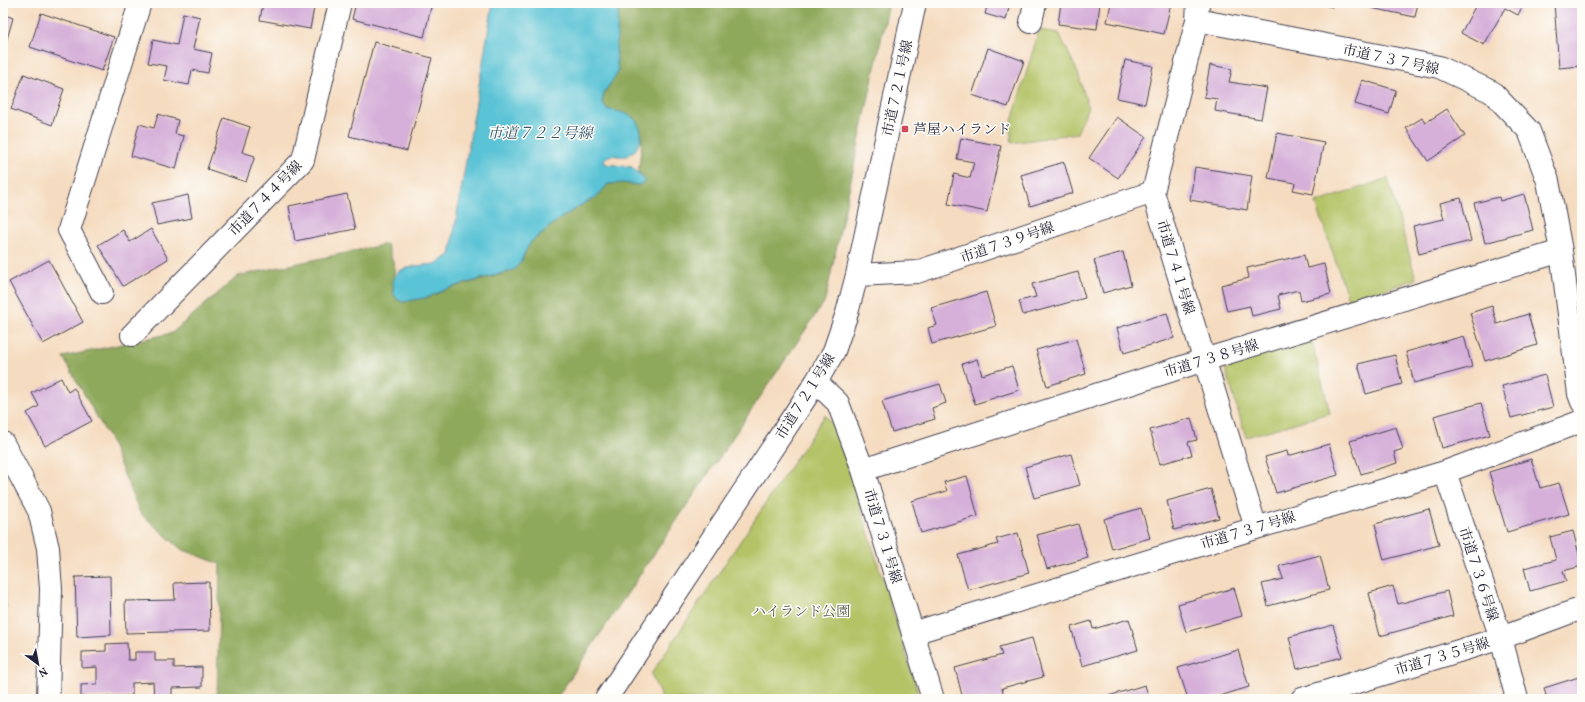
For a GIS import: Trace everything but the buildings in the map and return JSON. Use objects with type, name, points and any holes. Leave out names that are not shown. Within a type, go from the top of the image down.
[{"type":"street","points":[[102,294],[68,230],[140,3]]},
{"type":"street","name":"市道７４４号線","points":[[132,335],[303,160],[340,3]]},
{"type":"street","name":"市道７２１号線","points":[[606,699],[816,382],[834,351],[847,313],[857,275],[915,3]]},
{"type":"street","points":[[1153,192],[1197,12]]},
{"type":"street","name":"市道７３７号線","points":[[1197,12],[1439,67],[1492,92],[1529,131],[1548,181],[1561,251],[1579,394],[1582,402]]},
{"type":"street","name":"市道７３９号線","points":[[857,275],[917,272],[1153,192]]},
{"type":"street","name":"市道７４１号線","points":[[1153,192],[1256,528]]},
{"type":"street","name":"市道７３８号線","points":[[863,470],[1204,360],[1561,251]]},
{"type":"street","name":"市道７３１号線","points":[[816,382],[838,403],[863,470],[933,699]]},
{"type":"street","name":"市道７３７号線","points":[[913,633],[1445,472],[1582,421]]},
{"type":"street","points":[[3,443],[39,511],[48,548],[51,589],[48,699]]},
{"type":"street","name":"市道７３６号線","points":[[1445,472],[1501,638],[1516,699]]},
{"type":"street","name":"市道７３５号線","points":[[1302,699],[1501,638],[1574,611],[1582,612]]},
{"type":"green space","points":[[619,3],[889,3],[825,301],[556,699],[217,699],[220,564],[181,549],[140,513],[109,438],[63,357],[172,333],[238,276],[387,244],[395,268],[393,281],[429,297],[449,288],[507,273],[521,262],[531,242],[558,220],[597,197],[608,184],[623,183],[639,185],[644,177],[638,172],[642,140],[639,126],[635,120],[628,115],[607,109],[602,102],[604,93],[618,72],[612,27]]},
{"type":"green space","points":[[1039,30],[1059,33],[1078,73],[1088,107],[1077,133],[1012,143],[1010,128]]},
{"type":"green space","points":[[1388,178],[1416,279],[1349,302],[1316,203]]},
{"type":"green space","points":[[1311,339],[1330,413],[1246,437],[1225,368]]},
{"type":"green space","name":"ハイランド公園","points":[[825,415],[836,429],[920,699],[662,699],[651,674]]},
{"type":"water","name":"市道７２２号線","points":[[493,3],[619,3],[616,50],[618,72],[604,93],[602,102],[607,109],[622,112],[635,119],[640,128],[641,136],[639,145],[630,154],[626,156],[608,156],[604,161],[606,164],[632,167],[646,181],[639,185],[623,183],[608,184],[597,197],[558,220],[531,242],[521,262],[514,270],[449,288],[429,297],[404,302],[398,300],[394,295],[393,281],[396,274],[401,270],[415,266],[435,264],[450,255]]},
{"type":"place","name":"芦屋ハイランド","points":[[905,129]]}]
